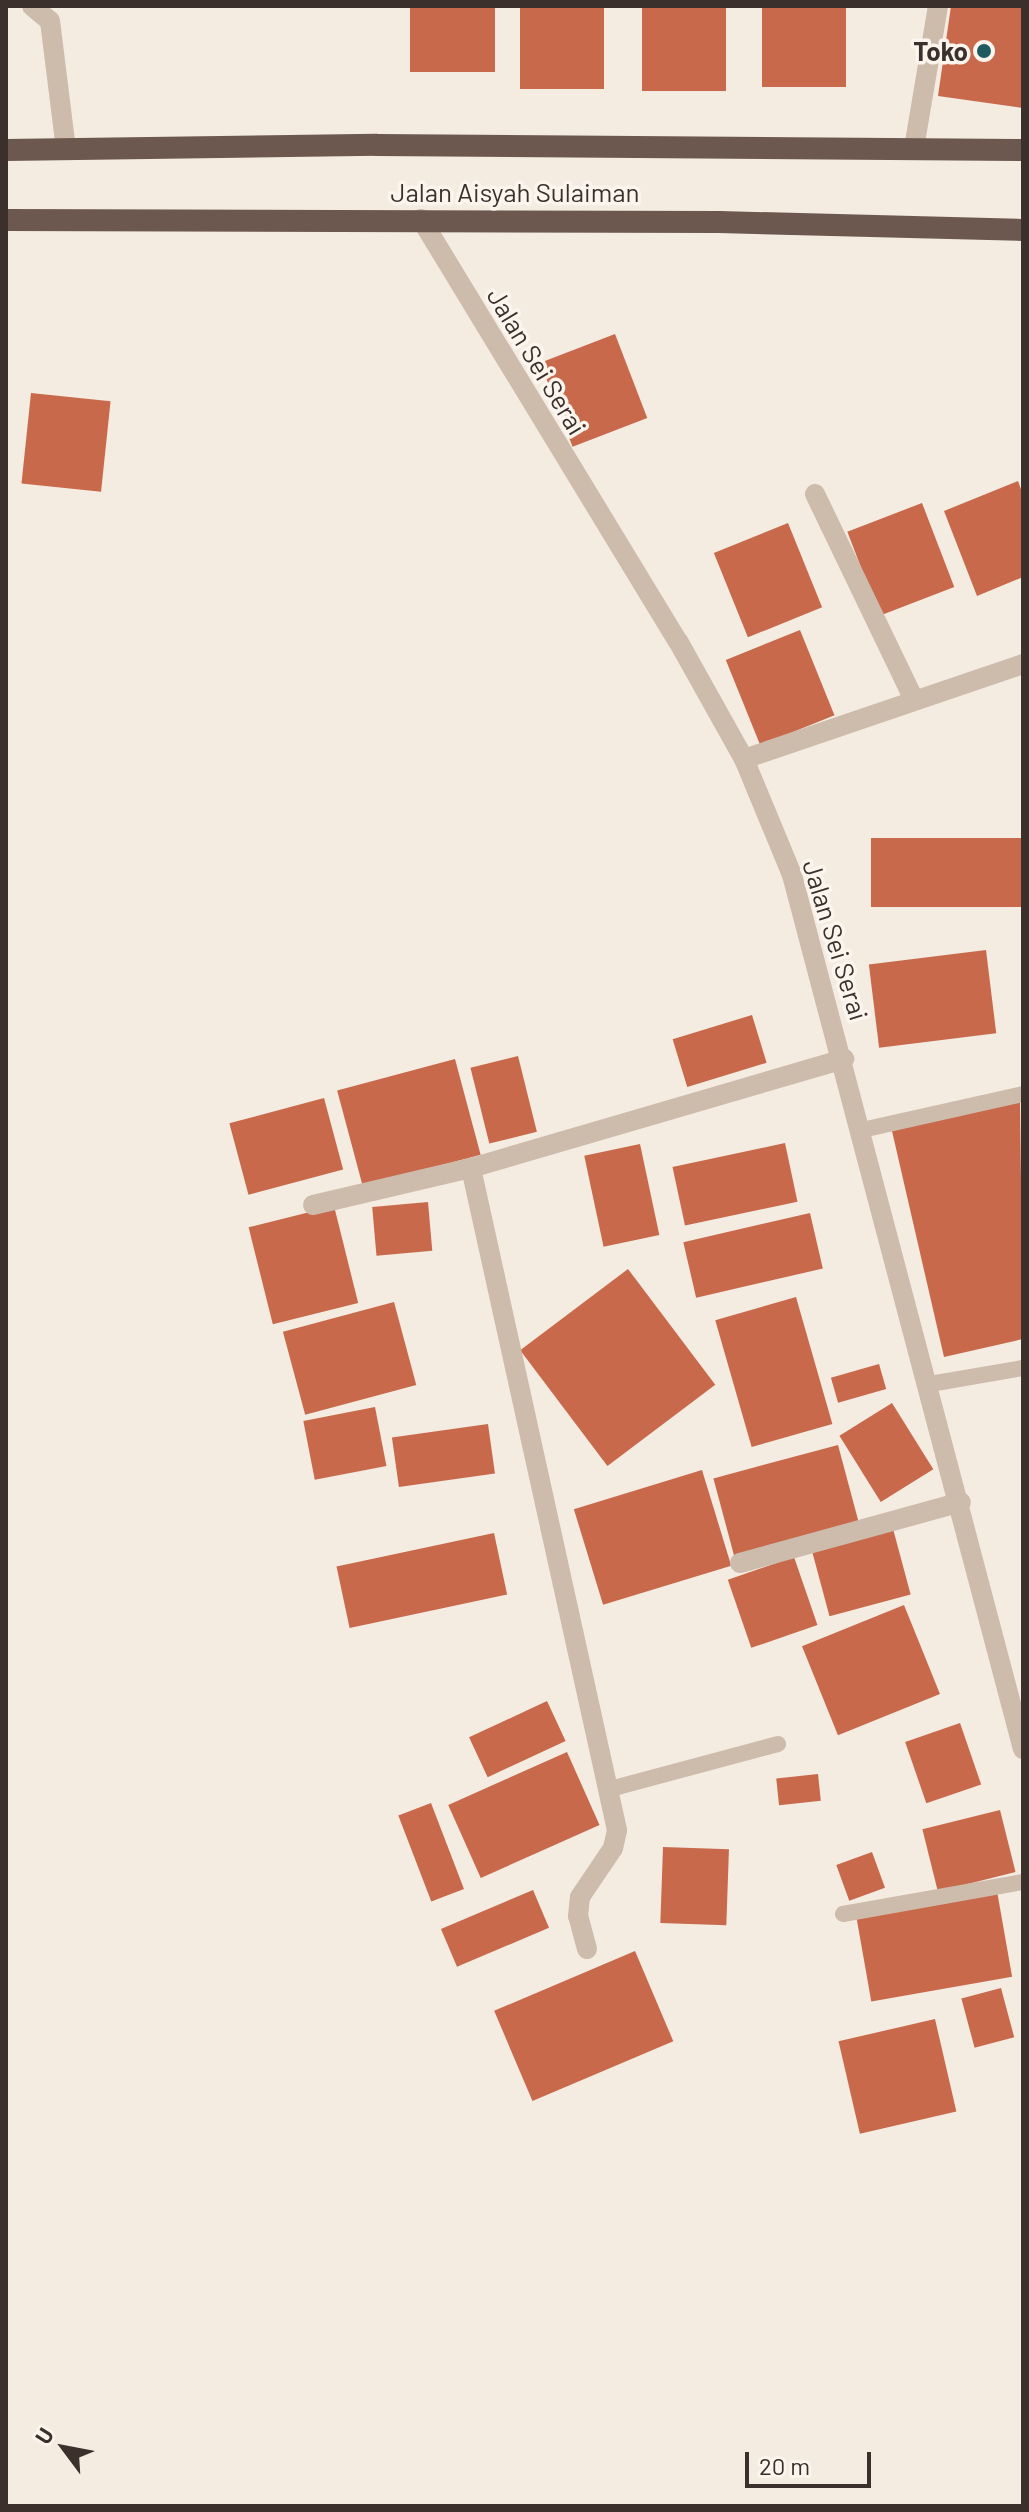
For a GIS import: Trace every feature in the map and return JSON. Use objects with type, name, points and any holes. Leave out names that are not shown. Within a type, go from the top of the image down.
[{"type":"highway","name":"Jalan Aisyah Sulaiman","points":[[6,150],[1023,150]]},
{"type":"highway","name":"Jalan Aisyah Sulaiman","points":[[6,220],[421,219],[1023,230]]},
{"type":"street","points":[[32,6],[50,21],[66,150]]},
{"type":"street","points":[[914,148],[938,6]]},
{"type":"street","name":"Jalan Sei Serai","points":[[421,219],[744,759],[792,875],[930,1384],[1023,1749]]},
{"type":"street","points":[[815,494],[913,698]]},
{"type":"street","points":[[744,759],[913,698],[1023,664]]},
{"type":"street","points":[[313,1205],[471,1168],[844,1059]]},
{"type":"street","points":[[471,1168],[610,1789],[616,1839],[578,1907],[587,1949]]},
{"type":"street","points":[[740,1563],[961,1502]]},
{"type":"lane","points":[[862,1130],[1023,1094]]},
{"type":"lane","points":[[930,1384],[1023,1368]]},
{"type":"lane","points":[[610,1789],[778,1744]]},
{"type":"lane","points":[[843,1914],[1023,1882]]},
{"type":"building","points":[[410,6],[495,6],[495,72],[410,72]]},
{"type":"building","points":[[520,6],[604,6],[604,89],[520,89]]},
{"type":"building","points":[[642,6],[726,6],[726,91],[642,91]]},
{"type":"building","name":"Toko","points":[[762,6],[846,6],[846,87],[762,87]]},
{"type":"building","name":"Toko","points":[[951,6],[1023,6],[1023,108],[938,96]]},
{"type":"building","points":[[615,334],[647,418],[573,447],[540,363]]},
{"type":"building","points":[[31,393],[111,401],[101,492],[21,484]]},
{"type":"building","points":[[1018,481],[1023,495],[1023,577],[977,596],[944,511]]},
{"type":"building","points":[[922,503],[954,587],[880,616],[847,532]]},
{"type":"building","points":[[788,523],[822,607],[748,637],[714,553]]},
{"type":"building","points":[[800,630],[834,715],[760,745],[726,660]]},
{"type":"building","points":[[871,838],[1023,838],[1023,907],[871,907]]},
{"type":"building","points":[[986,950],[996,1033],[879,1048],[869,964]]},
{"type":"building","points":[[752,1015],[767,1063],[687,1087],[673,1039]]},
{"type":"building","points":[[518,1056],[537,1132],[489,1144],[470,1068]]},
{"type":"building","points":[[455,1059],[481,1155],[363,1186],[337,1091]]},
{"type":"building","points":[[324,1098],[343,1169],[248,1195],[229,1123]]},
{"type":"building","points":[[1020,1101],[1023,1339],[944,1357],[892,1131]]},
{"type":"building","points":[[785,1143],[797,1202],[685,1226],[673,1167]]},
{"type":"building","points":[[640,1144],[659,1235],[604,1247],[584,1156]]},
{"type":"building","points":[[428,1202],[432,1251],[376,1256],[372,1207]]},
{"type":"building","points":[[334,1206],[358,1303],[273,1324],[249,1227]]},
{"type":"building","points":[[810,1213],[823,1269],[696,1298],[683,1242]]},
{"type":"building","points":[[628,1269],[715,1385],[607,1466],[520,1350]]},
{"type":"building","points":[[796,1297],[832,1424],[752,1447],[715,1320]]},
{"type":"building","points":[[394,1302],[416,1385],[305,1415],[283,1332]]},
{"type":"building","points":[[879,1364],[886,1389],[838,1403],[831,1378]]},
{"type":"building","points":[[892,1403],[933,1469],[881,1502],[839,1436]]},
{"type":"building","points":[[375,1407],[386,1466],[315,1480],[303,1421]]},
{"type":"building","points":[[488,1424],[495,1474],[399,1487],[392,1437]]},
{"type":"building","points":[[838,1445],[859,1523],[734,1557],[713,1478]]},
{"type":"building","points":[[702,1470],[731,1566],[603,1605],[574,1509]]},
{"type":"building","points":[[892,1525],[911,1595],[829,1616],[811,1547]]},
{"type":"building","points":[[494,1533],[507,1595],[350,1628],[337,1566]]},
{"type":"building","points":[[794,1557],[817,1625],[751,1648],[728,1580]]},
{"type":"building","points":[[904,1605],[940,1694],[838,1735],[802,1646]]},
{"type":"building","points":[[547,1701],[566,1741],[488,1777],[469,1737]]},
{"type":"building","points":[[960,1723],[981,1784],[926,1803],[905,1742]]},
{"type":"building","points":[[567,1752],[600,1825],[481,1878],[448,1805]]},
{"type":"building","points":[[818,1774],[821,1801],[779,1805],[776,1778]]},
{"type":"building","points":[[431,1803],[464,1889],[431,1901],[398,1816]]},
{"type":"building","points":[[1000,1810],[1015,1872],[938,1891],[922,1829]]},
{"type":"building","points":[[663,1847],[729,1849],[726,1925],[660,1923]]},
{"type":"building","points":[[872,1852],[885,1888],[849,1901],[836,1865]]},
{"type":"building","points":[[533,1890],[549,1928],[457,1967],[441,1929]]},
{"type":"building","points":[[997,1891],[1012,1977],[871,2002],[856,1916]]},
{"type":"building","points":[[635,1951],[673,2041],[532,2101],[494,2011]]},
{"type":"building","points":[[1001,1988],[1014,2037],[975,2048],[961,1999]]},
{"type":"building","points":[[935,2019],[956,2112],[860,2134],[839,2041]]},
{"type":"place","name":"Toko","points":[[984,51]]}]
